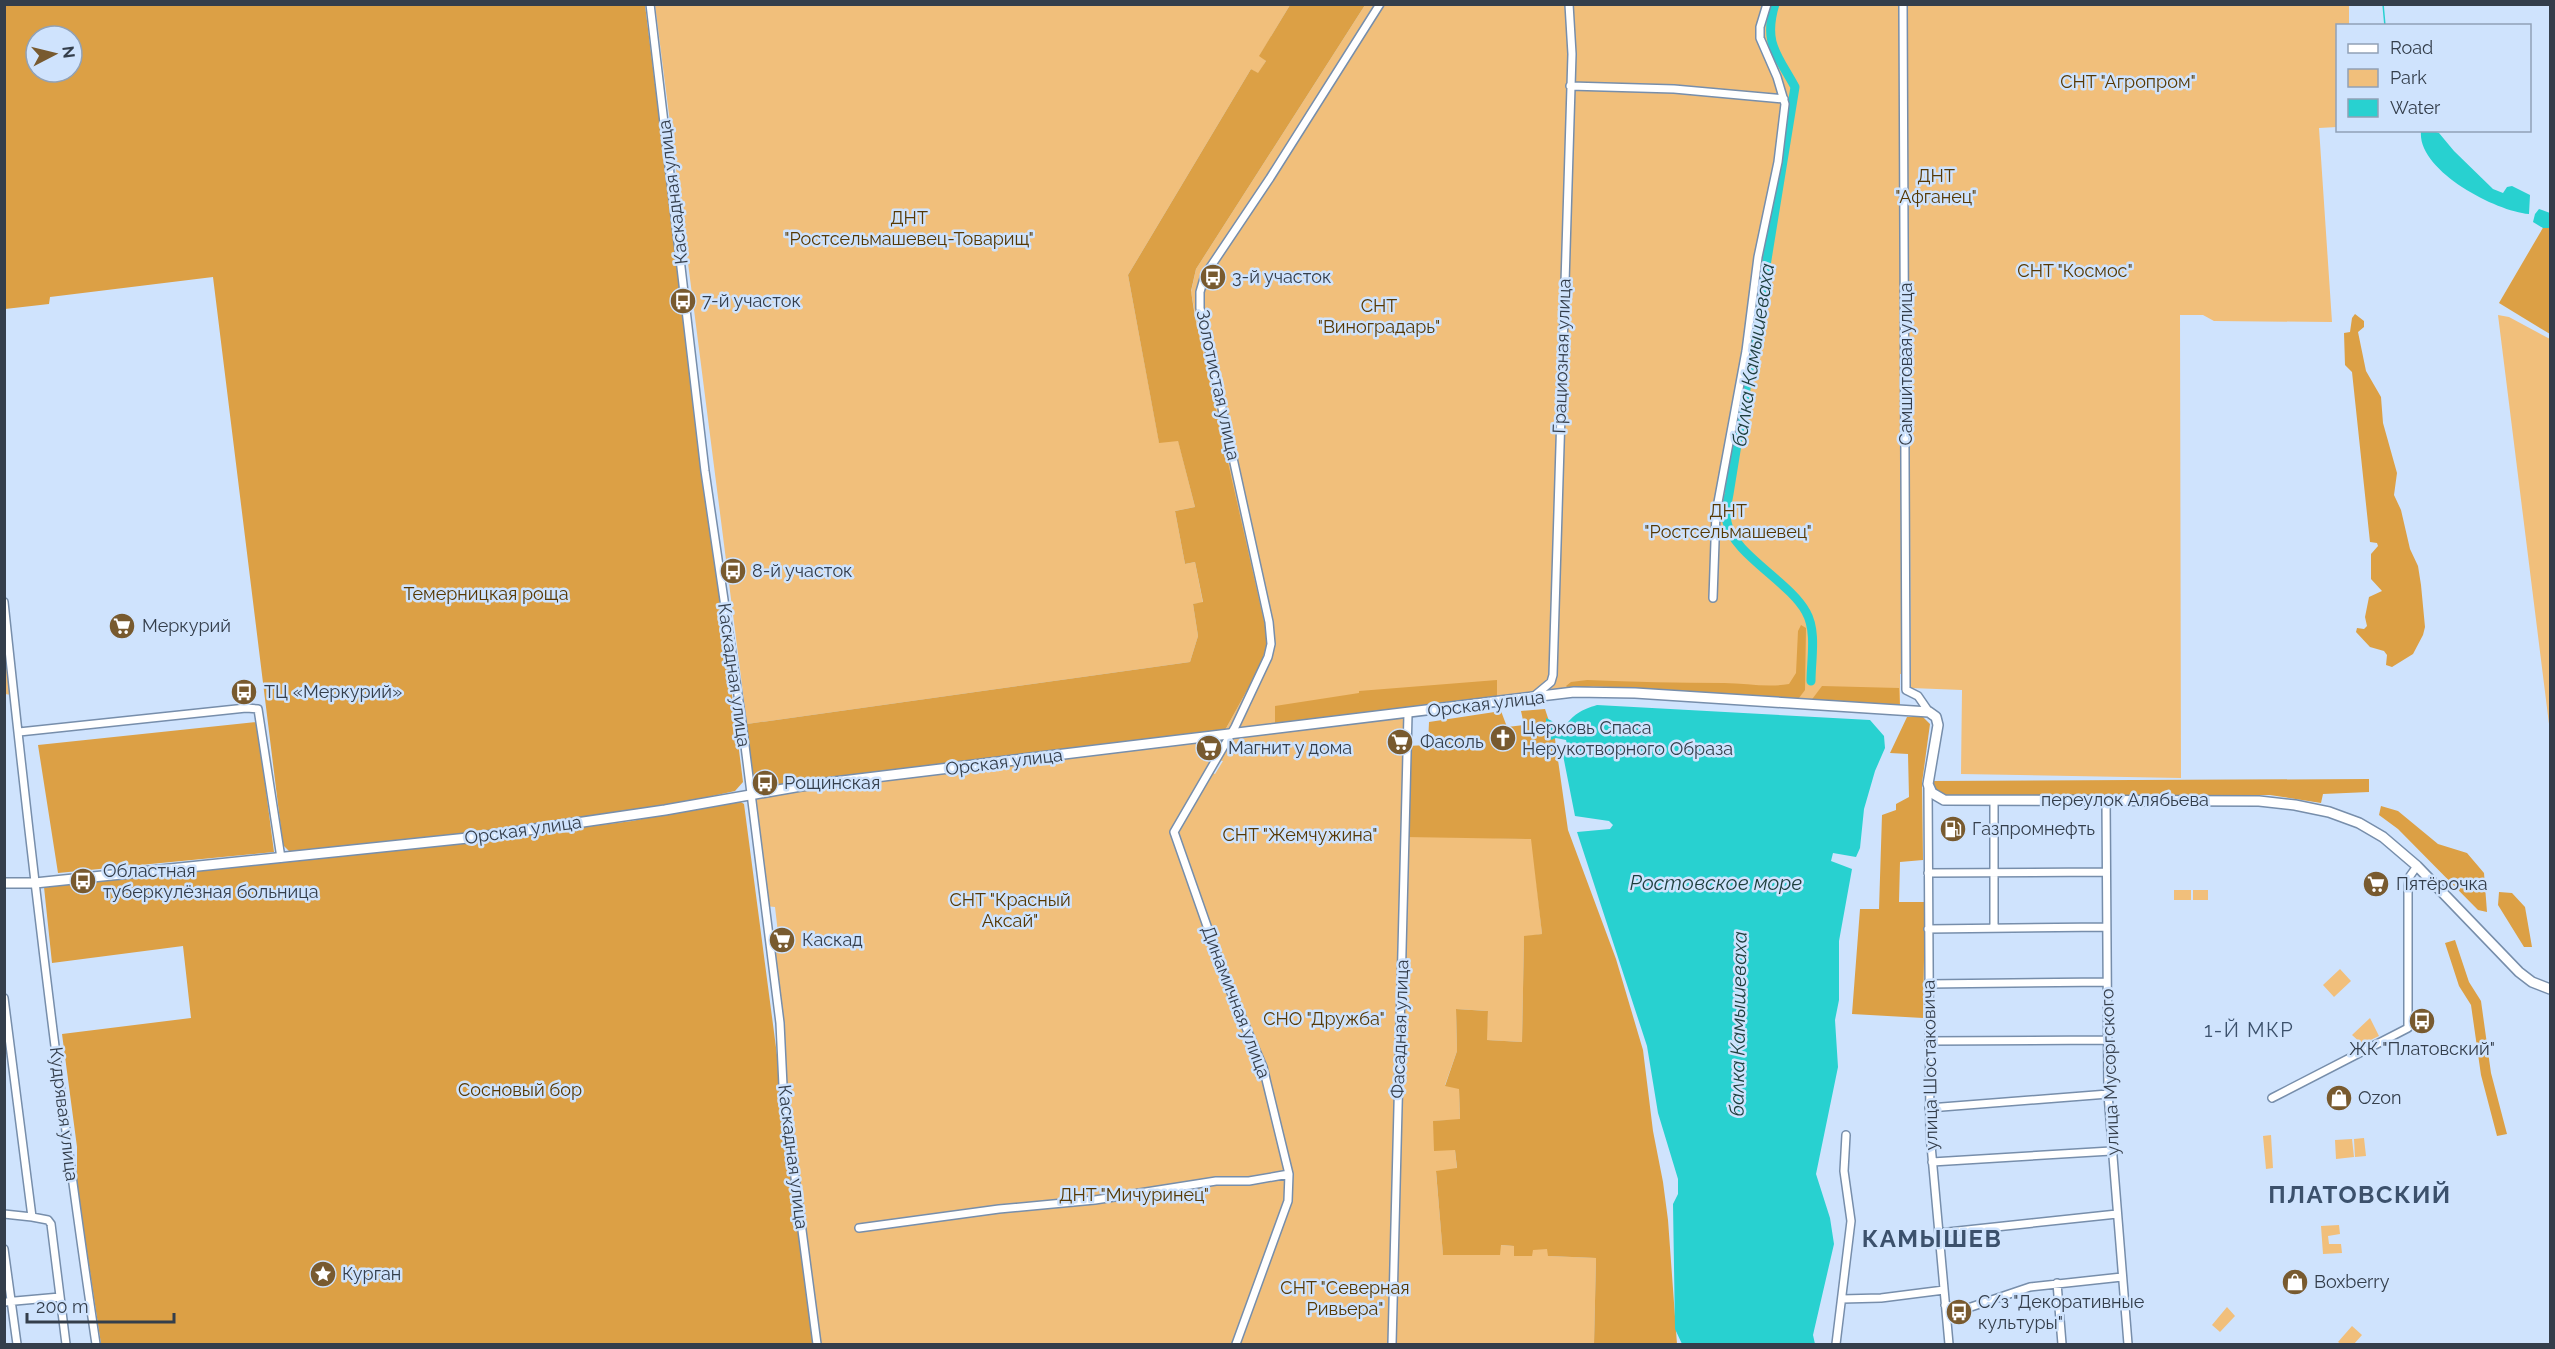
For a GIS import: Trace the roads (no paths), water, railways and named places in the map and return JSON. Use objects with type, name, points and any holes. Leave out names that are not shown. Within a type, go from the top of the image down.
[{"type":"main road","name":"Орская улица","points":[[4,883],[35,883],[487,836],[665,810],[750,794],[1600,691],[1929,712]]},
{"type":"main road","points":[[1928,784],[1938,725],[1936,717],[1929,712]]},
{"type":"main road","name":"переулок Алябьева","points":[[1928,784],[1932,793],[1944,800],[2259,801],[2329,812],[2372,830],[2394,845],[2519,972],[2538,986],[2550,989]]},
{"type":"street","name":"Каскадная улица","points":[[650,4],[705,471],[742,722],[780,1023],[783,1086],[817,1344]]},
{"type":"street","name":"Золотистая улица","points":[[1174,832],[1232,734],[1268,657],[1270,633],[1200,308],[1200,292],[1205,275],[1270,178],[1380,4]]},
{"type":"street","name":"Грациозная улица","points":[[1531,699],[1551,682],[1553,675],[1572,54],[1569,4]]},
{"type":"street","points":[[1713,598],[1716,513],[1746,351],[1758,257],[1778,162],[1784,99],[1760,38],[1760,27],[1767,4]]},
{"type":"street","name":"Самшитовая улица","points":[[1903,4],[1905,690],[1918,696],[1929,712]]},
{"type":"street","points":[[1570,86],[1674,89],[1784,99]]},
{"type":"street","name":"Кудрявая улица","points":[[4,602],[35,883],[72,1183],[96,1344]]},
{"type":"street","points":[[4,697],[14,698]]},
{"type":"street","points":[[19,732],[246,708],[258,709],[281,858]]},
{"type":"street","name":"Фасадная улица","points":[[1392,1344],[1408,714]]},
{"type":"street","name":"улица Шостаковича","points":[[1928,784],[1929,1108],[1949,1344]]},
{"type":"street","points":[[1994,800],[1994,928]]},
{"type":"street","name":"улица Мусоргского","points":[[2106,800],[2108,1094],[2127,1344]]},
{"type":"street","name":"Динамичная улица","points":[[1174,832],[1227,982],[1263,1067],[1289,1174],[1288,1201],[1236,1344]]},
{"type":"street","points":[[2272,1098],[2408,1028],[2408,886],[2410,876],[2417,866]]},
{"type":"street","points":[[1928,873],[2106,872]]},
{"type":"street","points":[[1928,929],[2106,927]]},
{"type":"street","points":[[1928,984],[2107,982]]},
{"type":"street","points":[[4,998],[32,1217]]},
{"type":"street","points":[[1929,1041],[2108,1040]]},
{"type":"street","points":[[1929,1108],[2108,1094]]},
{"type":"street","points":[[1836,1344],[1851,1221],[1844,1171],[1846,1135]]},
{"type":"street","points":[[1932,1162],[2111,1150]]},
{"type":"street","points":[[859,1228],[987,1211],[1095,1200],[1216,1181],[1249,1181],[1289,1174]]},
{"type":"street","points":[[4,1214],[48,1220],[51,1224],[66,1344]]},
{"type":"street","points":[[1939,1233],[2117,1214]]},
{"type":"street","points":[[4,1249],[8,1302],[17,1344]]},
{"type":"street","points":[[1945,1305],[1968,1308],[2030,1287],[2122,1277]]},
{"type":"street","points":[[2057,1283],[2062,1344]]},
{"type":"street","points":[[1842,1299],[1881,1298],[1944,1290]]},
{"type":"street","points":[[8,1302],[60,1297]]},
{"type":"water","points":[[2421,132],[2439,133],[2493,189],[2503,193],[2507,187],[2512,186],[2530,195],[2529,214],[2497,205],[2461,186],[2444,174],[2431,160],[2423,146]]},
{"type":"water","points":[[2539,209],[2550,213],[2550,228],[2543,228],[2533,222]]},
{"type":"water","name":"Ростовское море","points":[[1597,705],[1870,720],[1884,736],[1885,748],[1875,771],[1864,809],[1860,848],[1856,857],[1833,853],[1831,861],[1852,869],[1839,941],[1839,1000],[1835,1020],[1838,1067],[1816,1174],[1830,1218],[1834,1244],[1813,1335],[1815,1344],[1682,1344],[1675,1329],[1673,1204],[1678,1194],[1678,1179],[1658,1113],[1647,1046],[1577,832],[1610,829],[1613,825],[1609,821],[1575,816],[1563,755],[1566,740],[1556,738],[1551,740],[1546,731],[1546,718],[1552,721],[1556,728],[1564,728],[1578,713]]},
{"type":"waterway","name":"балка Камышеваха","points":[[1775,4],[1771,39],[1795,87],[1726,515],[1731,534],[1739,545],[1788,590],[1806,612],[1813,646],[1811,681]]},
{"type":"waterway","points":[[2383,4],[2385,24]]},
{"type":"place","name":"3-й участок","points":[[1213,277]]},
{"type":"place","name":"7-й участок","points":[[683,301]]},
{"type":"place","name":"8-й участок","points":[[733,571]]},
{"type":"place","name":"Меркурий","points":[[122,626]]},
{"type":"place","name":"ТЦ «Меркурий»","points":[[244,692]]},
{"type":"place","name":"Церковь Спаса Нерукотворного Образа","points":[[1503,738]]},
{"type":"place","name":"Фасоль","points":[[1400,742]]},
{"type":"place","name":"Магнит у дома","points":[[1209,748]]},
{"type":"place","name":"Рощинская","points":[[765,783]]},
{"type":"place","name":"Газпромнефть","points":[[1953,829]]},
{"type":"place","name":"Областная туберкулёзная больница","points":[[83,881]]},
{"type":"place","name":"Пятёрочка","points":[[2376,884]]},
{"type":"place","name":"Каскад","points":[[782,940]]},
{"type":"place","name":"ЖК \"Платовский\"","points":[[2422,1021]]},
{"type":"place","name":"Ozon","points":[[2339,1098]]},
{"type":"place","name":"Курган","points":[[323,1274]]},
{"type":"place","name":"Boxberry","points":[[2295,1282]]},
{"type":"place","name":"С/з \"Декоративные культуры\"","points":[[1959,1312]]},
{"type":"district","name":"1-Й МКР","points":[[2249,1030]]},
{"type":"district","name":"ПЛАТОВСКИЙ","points":[[2360,1195]]},
{"type":"district","name":"КАМЫШЕВ","points":[[1932,1239]]},
{"type":"park label","name":"СНТ \"Агропром\"","points":[[2128,82]]},
{"type":"park label","name":"ДНТ \"Афганец\"","points":[[1936,186]]},
{"type":"park label","name":"ДНТ \"Ростсельмашевец-Товарищ\"","points":[[909,228]]},
{"type":"park label","name":"СНТ \"Космос\"","points":[[2075,271]]},
{"type":"park label","name":"СНТ \"Виноградарь\"","points":[[1379,316]]},
{"type":"park label","name":"ДНТ \"Ростсельмашевец\"","points":[[1728,521]]},
{"type":"park label","name":"Темерницкая роща","points":[[486,594]]},
{"type":"park label","name":"СНТ \"Жемчужина\"","points":[[1300,835]]},
{"type":"park label","name":"СНТ \"Красный Аксай\"","points":[[1010,910]]},
{"type":"park label","name":"СНО \"Дружба\"","points":[[1324,1019]]},
{"type":"park label","name":"Сосновый бор","points":[[520,1090]]},
{"type":"park label","name":"ДНТ \"Мичуринец\"","points":[[1134,1195]]},
{"type":"park label","name":"СНТ \"Северная Ривьера\"","points":[[1345,1298]]}]
